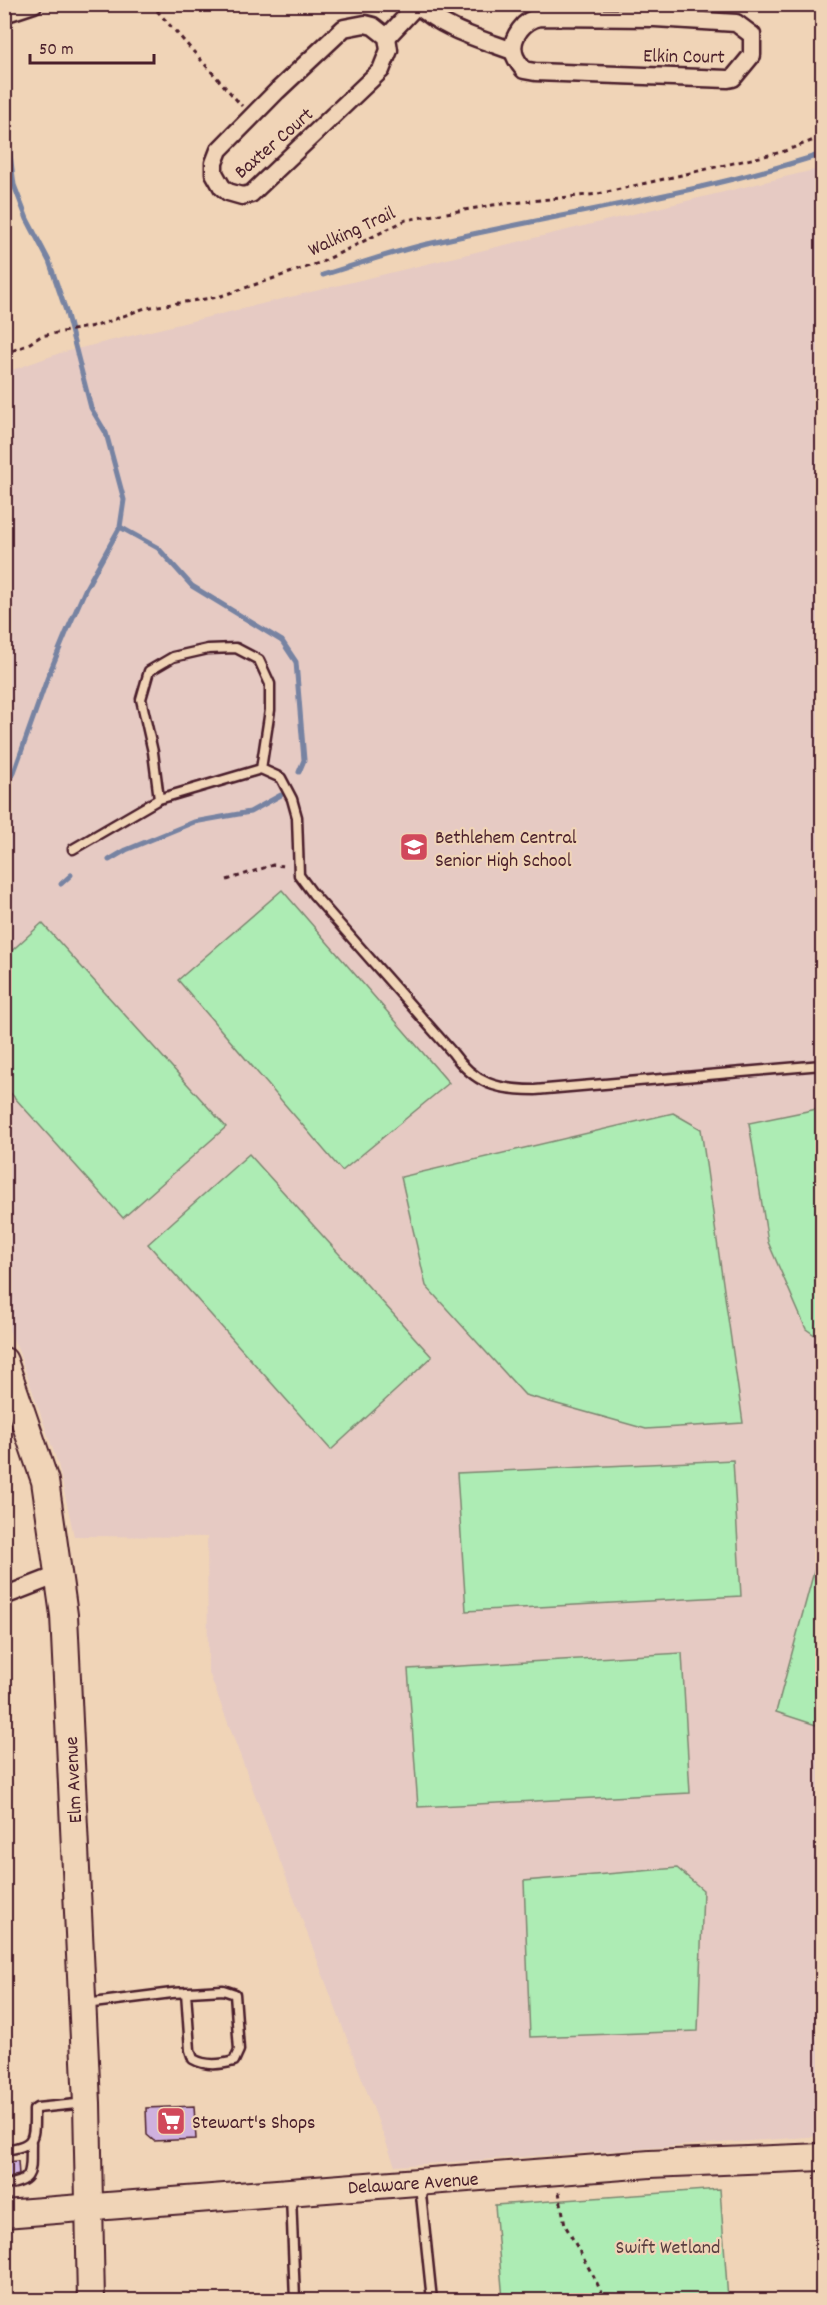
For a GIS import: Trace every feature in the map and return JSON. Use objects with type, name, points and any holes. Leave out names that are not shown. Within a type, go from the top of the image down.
[{"type":"main road","name":"Elm Avenue","points":[[4,1361],[45,1481],[64,1615],[87,2103],[91,2301]]},
{"type":"main road","name":"Delaware Avenue","points":[[4,2214],[650,2164],[822,2157]]},
{"type":"street","points":[[4,14],[33,5]]},
{"type":"street","points":[[387,37],[417,5]]},
{"type":"street","name":"Elkin Court","points":[[417,5],[444,24],[472,37],[513,51],[524,70],[535,72],[728,79],[733,78],[752,55],[752,35],[736,23],[655,18],[540,17],[523,24],[513,44],[513,51]]},
{"type":"street","name":"Baxter Court","points":[[365,24],[373,26],[387,37],[389,50],[381,69],[266,181],[250,194],[242,196],[228,192],[222,187],[214,173],[214,163],[219,150],[252,117],[344,28],[365,24]]},
{"type":"street","points":[[4,1596],[58,1575]]},
{"type":"lane","points":[[159,799],[153,752],[141,699],[149,671],[173,657],[208,649],[236,648],[259,660],[270,684],[270,710],[261,769]]},
{"type":"lane","points":[[74,849],[159,799],[261,769],[281,778],[292,800],[297,817],[299,876],[452,1052],[464,1069],[496,1087],[535,1090],[822,1065]]},
{"type":"lane","points":[[82,2004],[186,1992],[223,1990],[235,1994],[239,2050],[234,2061],[224,2064],[200,2063],[192,2059],[186,1992]]},
{"type":"lane","points":[[4,2185],[21,2184],[30,2169],[34,2110],[87,2103]]},
{"type":"lane","points":[[4,2150],[19,2148],[31,2143]]},
{"type":"lane","points":[[420,2181],[432,2301]]},
{"type":"lane","points":[[291,2191],[295,2301]]},
{"type":"path","points":[[151,4],[252,117]]},
{"type":"path","name":"Walking Trail","points":[[4,354],[27,345],[41,336],[99,325],[145,308],[218,297],[322,262],[406,220],[493,205],[598,194],[782,152],[822,137]]},
{"type":"path","points":[[227,880],[273,865],[298,867]]},
{"type":"path","points":[[562,2213],[565,2225],[597,2283],[604,2301]]},
{"type":"shaded area","name":"Bethlehem Central Senior High School","points":[[822,168],[822,2136],[395,2166],[208,1670],[207,1537],[74,1536],[58,1464],[18,1350],[5,1321],[4,373],[60,353]]},
{"type":"green space","points":[[282,890],[449,1083],[342,1171],[178,980]]},
{"type":"green space","points":[[42,923],[226,1127],[123,1218],[5,1087],[5,957]]},
{"type":"green space","points":[[822,1108],[822,1340],[806,1329],[768,1242],[749,1123]]},
{"type":"green space","points":[[673,1113],[701,1129],[743,1423],[646,1429],[525,1395],[426,1286],[401,1177]]},
{"type":"green space","points":[[249,1154],[432,1357],[331,1450],[148,1244]]},
{"type":"green space","points":[[733,1460],[741,1596],[466,1611],[457,1473]]},
{"type":"green space","points":[[822,1542],[822,1727],[776,1712]]},
{"type":"green space","points":[[682,1653],[690,1793],[418,1807],[408,1669]]},
{"type":"green space","points":[[677,1868],[703,1890],[698,2031],[530,2037],[524,1881]]},
{"type":"green space","name":"Swift Wetland","points":[[720,2189],[728,2300],[503,2300],[495,2205]]},
{"type":"building","name":"Stewart's Shops","points":[[194,2106],[196,2139],[154,2141],[147,2135],[146,2108]]},
{"type":"building","points":[[18,2161],[19,2175],[4,2178],[4,2162]]},
{"type":"waterway","points":[[4,107],[14,185],[27,219],[49,261],[66,311],[91,408],[106,433],[124,500],[120,527],[86,588],[66,633],[13,775],[4,780]]},
{"type":"waterway","points":[[323,275],[418,246],[726,181],[822,154]]},
{"type":"waterway","points":[[120,527],[158,548],[192,586],[282,641],[296,662],[304,760],[299,772]]},
{"type":"waterway","points":[[109,860],[126,850],[194,822],[250,812],[281,795]]},
{"type":"waterway","points":[[61,884],[71,875]]},
{"type":"place","name":"Bethlehem Central Senior High School","points":[[414,847]]},
{"type":"place","name":"Stewart's Shops","points":[[171,2121]]}]
